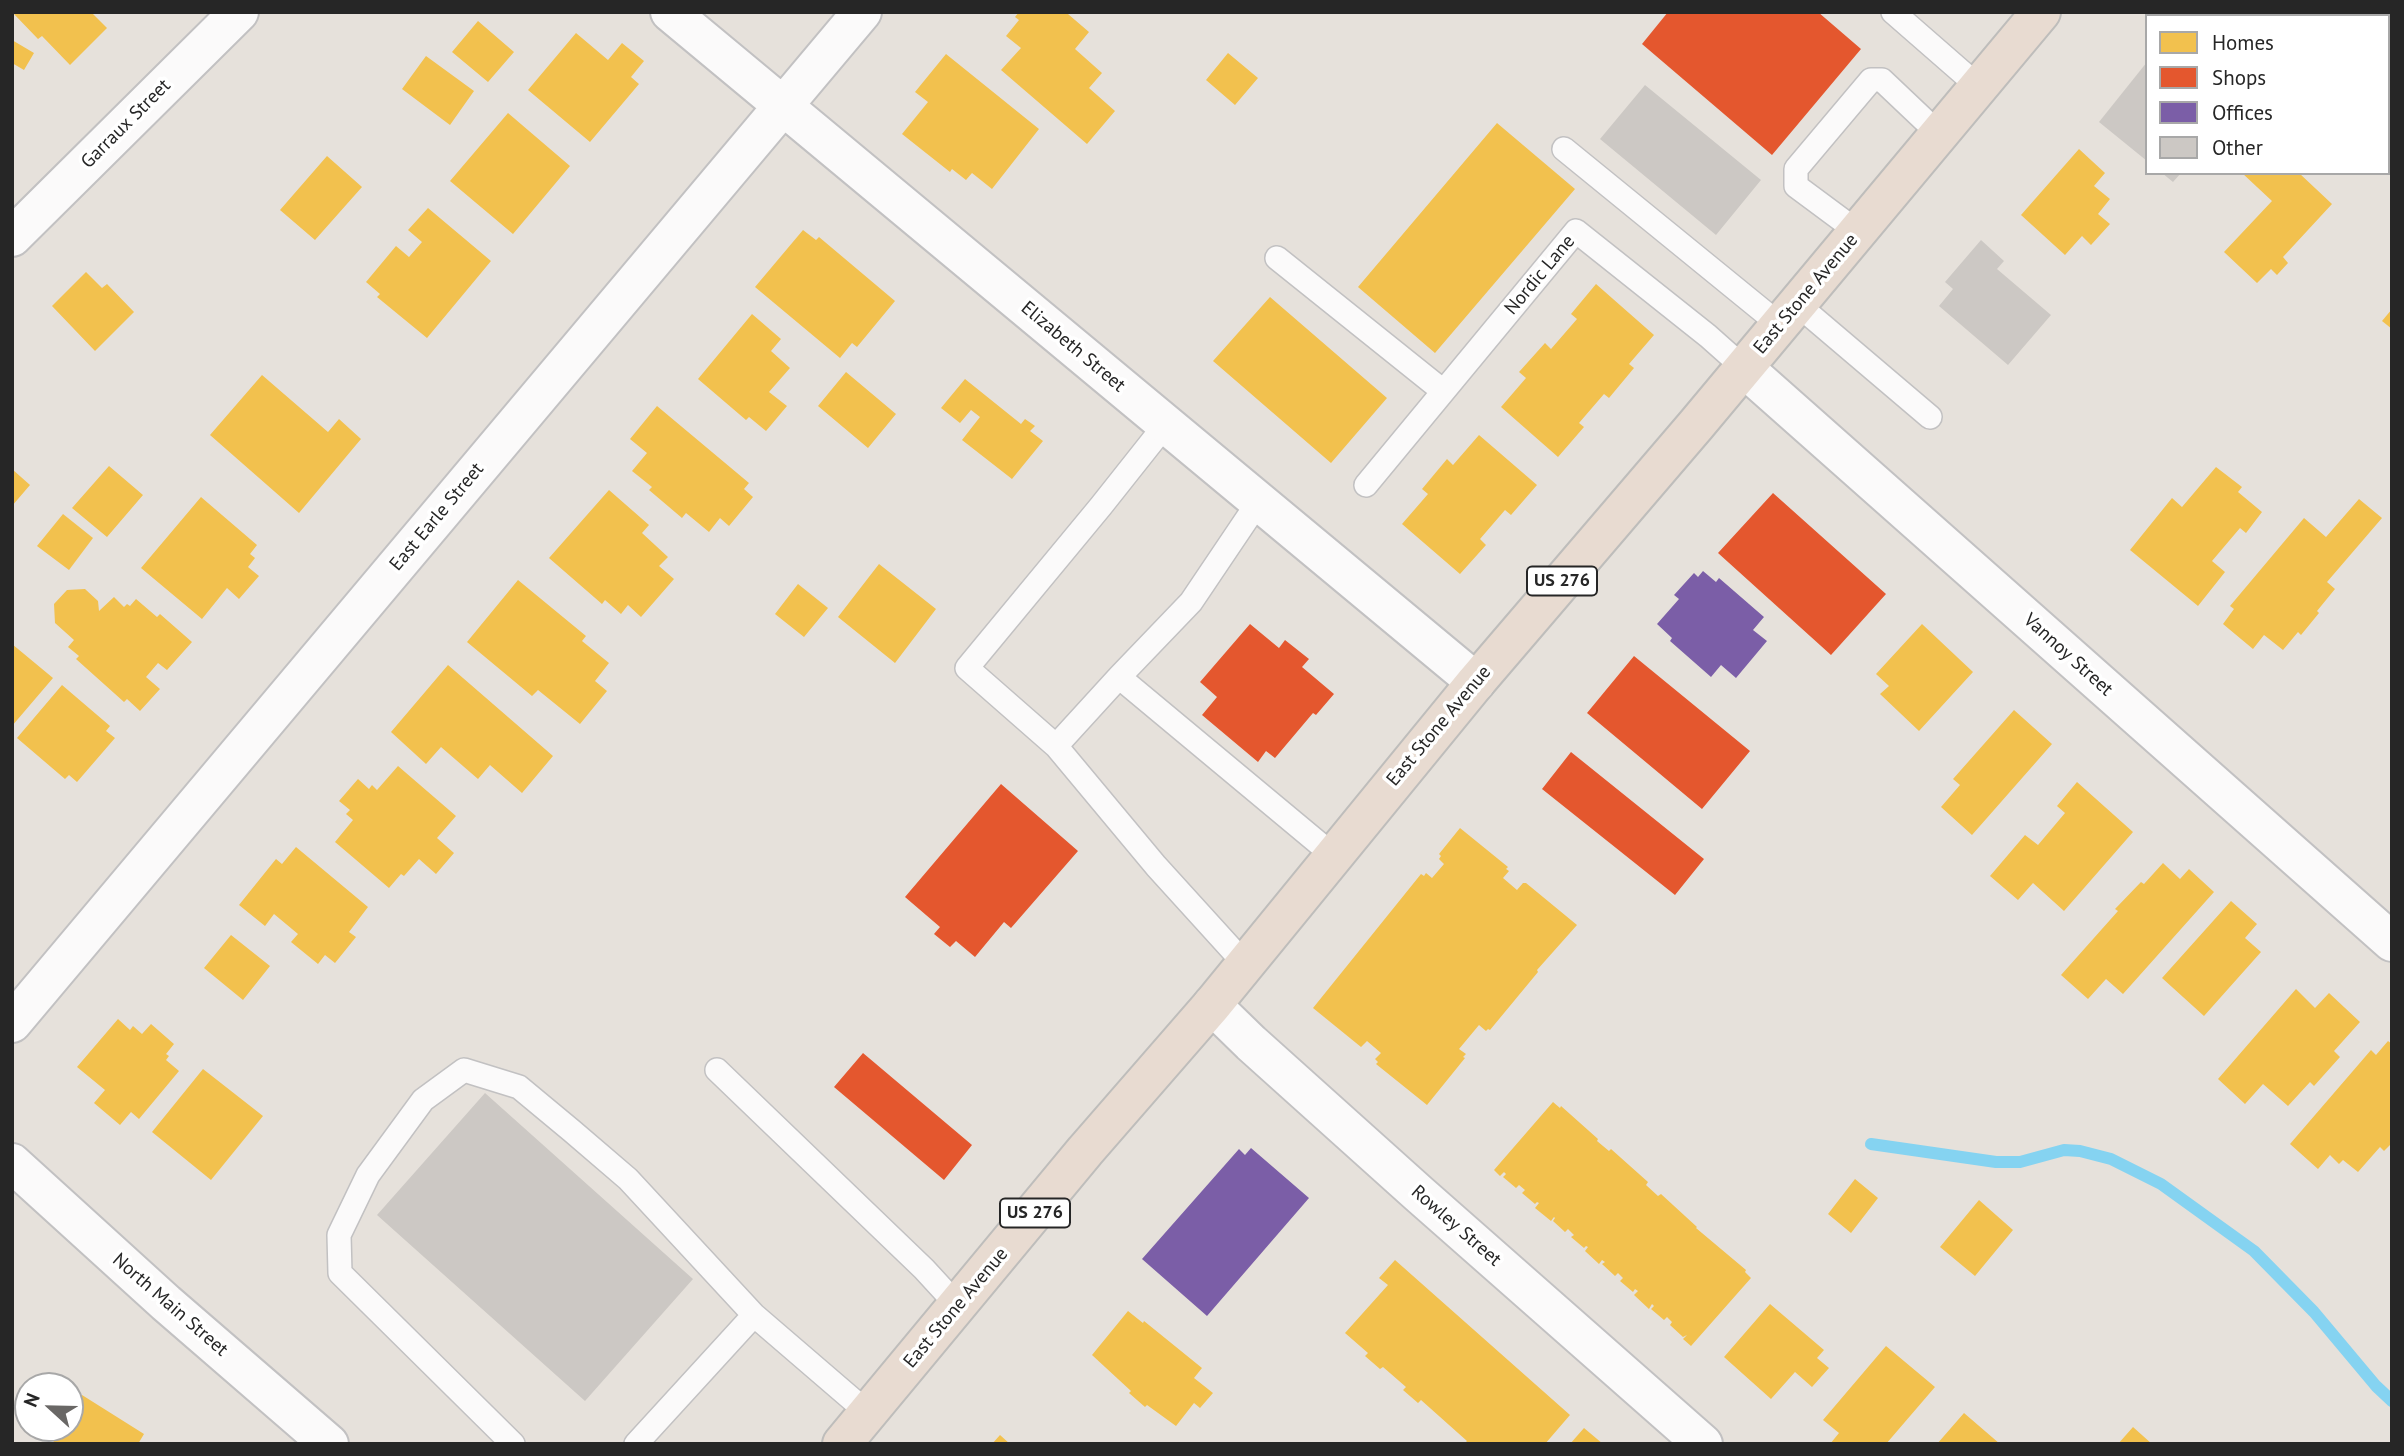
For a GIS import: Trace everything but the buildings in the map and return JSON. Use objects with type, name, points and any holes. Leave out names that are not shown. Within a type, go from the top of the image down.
[{"type":"highway","name":"East Stone Avenue","points":[[842,1444],[1085,1152],[1212,1005],[1476,682],[1744,368],[2041,12]]},
{"type":"street","name":"Garraux Street","points":[[12,237],[239,12]]},
{"type":"street","name":"Elizabeth Street","points":[[670,12],[1476,682]]},
{"type":"street","name":"East Earle Street","points":[[12,1023],[862,12]]},
{"type":"street","name":"Vannoy Street","points":[[1744,368],[2392,942]]},
{"type":"street","name":"Rowley Street","points":[[1212,1005],[1418,1193],[1703,1444]]},
{"type":"street","name":"North Main Street","points":[[12,1163],[309,1436]]},
{"type":"lane","points":[[1893,12],[1979,87]]},
{"type":"lane","points":[[1857,232],[1796,186],[1796,169],[1871,80],[1882,80],[1939,134]]},
{"type":"lane","points":[[1564,149],[1930,417]]},
{"type":"lane","name":"Nordic Lane","points":[[1366,485],[1576,231],[1744,368]]},
{"type":"lane","points":[[1277,258],[1443,391]]},
{"type":"lane","points":[[1166,424],[967,668],[1056,746],[1156,866],[1245,964]]},
{"type":"lane","points":[[1056,746],[1191,603],[1259,501]]},
{"type":"lane","points":[[1119,677],[1334,856]]},
{"type":"lane","points":[[513,1444],[340,1273],[339,1236],[368,1175],[424,1100],[464,1070],[519,1087],[572,1131],[628,1179],[754,1315],[868,1413]]},
{"type":"lane","points":[[717,1070],[924,1269],[958,1306]]},
{"type":"lane","points":[[636,1444],[754,1315]]},
{"type":"waterway","points":[[1871,1144],[1996,1162],[2020,1162],[2064,1150],[2111,1159],[2161,1184],[2254,1251],[2314,1312],[2376,1386],[2392,1401]]}]
